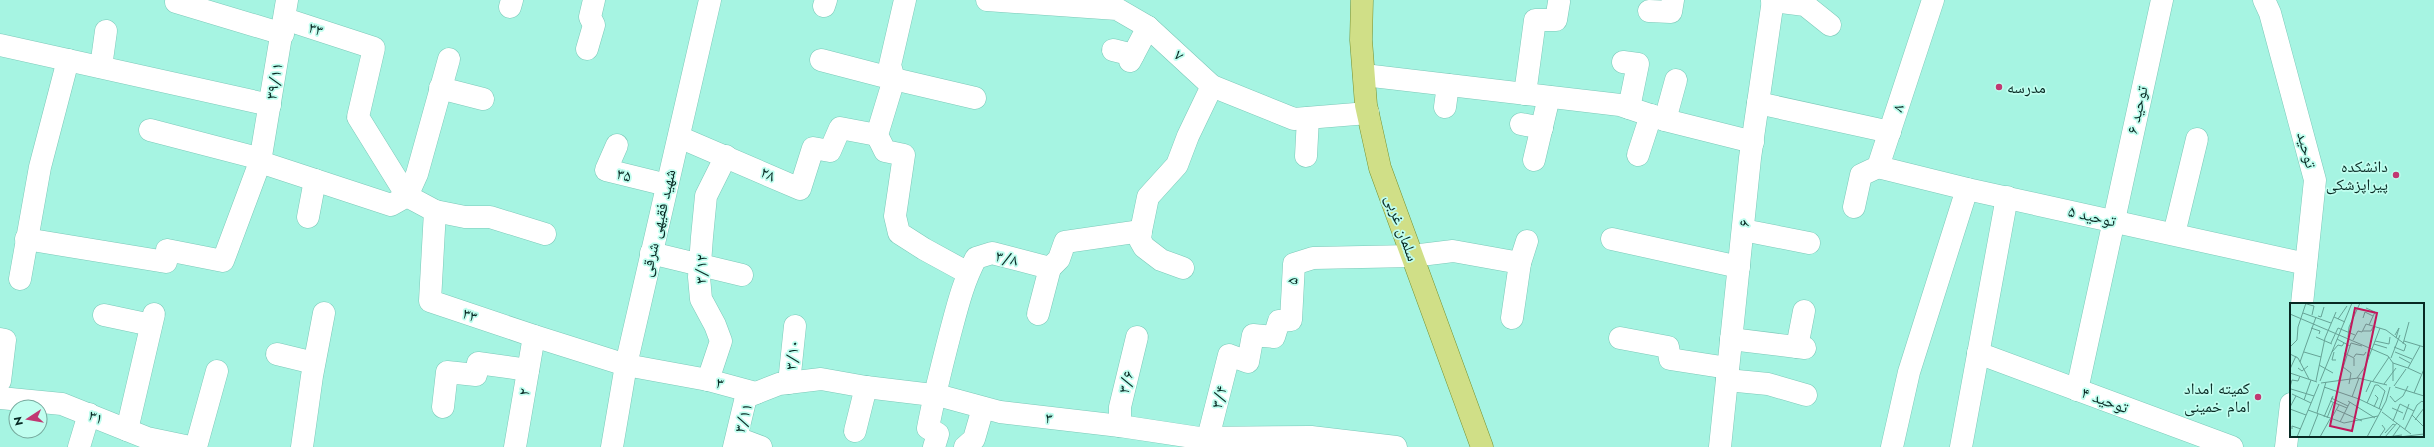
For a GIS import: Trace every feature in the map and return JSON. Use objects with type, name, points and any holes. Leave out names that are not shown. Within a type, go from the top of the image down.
[{"type":"main road","name":"سلمان غربی","points":[[1362,0],[1361,40],[1368,113],[1380,168],[1482,447]]},
{"type":"street","points":[[587,49],[594,25],[590,17],[594,0]]},
{"type":"street","name":"شهید فقیهی شرقی","points":[[612,447],[626,365],[710,0]]},
{"type":"street","points":[[905,0],[890,65],[894,80],[877,135],[885,151],[904,155],[895,216],[900,233],[924,249],[968,273]]},
{"type":"street","name":"۷","points":[[987,0],[1106,4],[1148,27],[1212,86],[1294,119],[1368,113]]},
{"type":"street","points":[[1649,10],[1671,12],[1673,0]]},
{"type":"street","points":[[1772,0],[1805,5],[1830,25]]},
{"type":"street","name":"۶","points":[[1720,447],[1753,142],[1772,0]]},
{"type":"street","name":"۸","points":[[1878,167],[1934,0]]},
{"type":"street","name":"توحید ۶","points":[[2077,390],[2162,0]]},
{"type":"street","name":"توحید","points":[[2264,0],[2270,12],[2316,180],[2302,303]]},
{"type":"street","points":[[176,2],[285,18]]},
{"type":"street","points":[[1525,94],[1535,20],[1556,20],[1559,2]]},
{"type":"street","name":"۳۹/۱۱","points":[[26,239],[166,262],[167,250],[223,261],[260,161],[285,18]]},
{"type":"street","name":"۳۳","points":[[285,18],[374,48],[358,117],[407,196]]},
{"type":"street","points":[[1125,56],[1148,27]]},
{"type":"street","points":[[101,67],[106,31]]},
{"type":"street","points":[[0,45],[270,105]]},
{"type":"street","points":[[150,130],[260,161],[391,205],[407,196],[417,174],[449,59]]},
{"type":"street","points":[[20,279],[40,167],[68,60]]},
{"type":"street","points":[[821,60],[894,80],[975,98]]},
{"type":"street","points":[[1623,62],[1638,64],[1629,108]]},
{"type":"street","points":[[1364,75],[1629,108],[1658,118],[1753,142]]},
{"type":"street","points":[[1638,155],[1676,80]]},
{"type":"street","points":[[1444,107],[1448,85]]},
{"type":"street","points":[[1183,268],[1161,260],[1144,247],[1140,240],[1141,231],[1148,197],[1177,165],[1188,136],[1212,86]]},
{"type":"street","points":[[440,88],[483,99]]},
{"type":"street","points":[[1534,160],[1532,126],[1549,97]]},
{"type":"street","points":[[1758,103],[1890,132]]},
{"type":"street","points":[[1306,156],[1308,118]]},
{"type":"street","name":"۲۸","points":[[679,137],[800,189],[813,148],[830,151],[840,128],[877,135]]},
{"type":"street","points":[[2174,234],[2197,139]]},
{"type":"street","name":"۳۵","points":[[617,145],[606,170],[667,185]]},
{"type":"street","name":"۳/۱۲","points":[[708,380],[721,342],[715,325],[701,298],[700,264],[706,196],[726,156]]},
{"type":"street","points":[[1854,207],[1861,175],[1878,167]]},
{"type":"street","name":"توحید ۵","points":[[1878,167],[1966,189],[2007,196],[2306,264]]},
{"type":"street","points":[[308,217],[315,180]]},
{"type":"street","points":[[1892,447],[1910,372],[1966,189]]},
{"type":"street","points":[[407,196],[435,211],[465,217],[490,217],[545,234]]},
{"type":"street","points":[[1960,447],[2007,196]]},
{"type":"street","name":"۳۳","points":[[435,211],[430,301],[626,365]]},
{"type":"street","points":[[1743,230],[1809,243]]},
{"type":"street","points":[[1038,314],[1050,268],[1058,259],[1065,242],[1141,231]]},
{"type":"street","points":[[1612,239],[1739,267]]},
{"type":"street","points":[[1512,318],[1520,263],[1527,241]]},
{"type":"street","points":[[1412,256],[1452,251],[1520,263]]},
{"type":"street","points":[[651,253],[742,275]]},
{"type":"street","name":"۳/۸","points":[[934,447],[938,434],[928,428],[934,395],[968,273],[976,258],[992,253],[1050,268]]},
{"type":"street","name":"۵","points":[[1229,355],[1248,362],[1253,335],[1274,337],[1278,321],[1290,320],[1294,264],[1313,258],[1412,256]]},
{"type":"street","points":[[1731,339],[1801,347],[1804,311]]},
{"type":"street","points":[[302,447],[314,363],[324,312]]},
{"type":"street","points":[[104,314],[152,320],[127,430]]},
{"type":"street","name":"۳/۱۰","points":[[789,383],[794,326]]},
{"type":"street","name":"۲","points":[[515,447],[534,336]]},
{"type":"street","name":"۳/۶","points":[[1120,426],[1120,407],[1137,337]]},
{"type":"street","points":[[1620,338],[1668,346],[1670,359],[1806,394]]},
{"type":"street","points":[[0,339],[5,340],[0,381]]},
{"type":"street","name":"توحید ۴","points":[[1978,353],[2232,447]]},
{"type":"street","points":[[277,354],[314,363]]},
{"type":"street","name":"۳/۴","points":[[1202,441],[1229,355]]},
{"type":"street","points":[[443,407],[447,372],[476,375],[478,363],[528,370]]},
{"type":"street","name":"۳","points":[[626,365],[708,380],[756,393],[789,383],[821,378],[866,387],[934,395],[1000,412],[1120,426],[1202,441],[1311,437],[1396,447]]},
{"type":"street","points":[[196,447],[217,371]]},
{"type":"street","points":[[855,431],[866,387]]},
{"type":"street","name":"۳/۱۱","points":[[736,442],[746,397],[756,393]]},
{"type":"street","name":"۳۱","points":[[0,398],[62,404],[147,438],[190,447]]},
{"type":"street","points":[[965,447],[974,439],[983,408]]},
{"type":"street","points":[[2286,447],[2290,413]]},
{"type":"street","points":[[79,447],[89,414]]},
{"type":"street","points":[[736,442],[761,447]]},
{"type":"place","name":"مدرسه","points":[[1999,87]]},
{"type":"place","name":"دانشکده پیراپزشکی","points":[[2396,175]]},
{"type":"place","name":"کمیته امداد امام خمینی","points":[[2258,397]]}]
